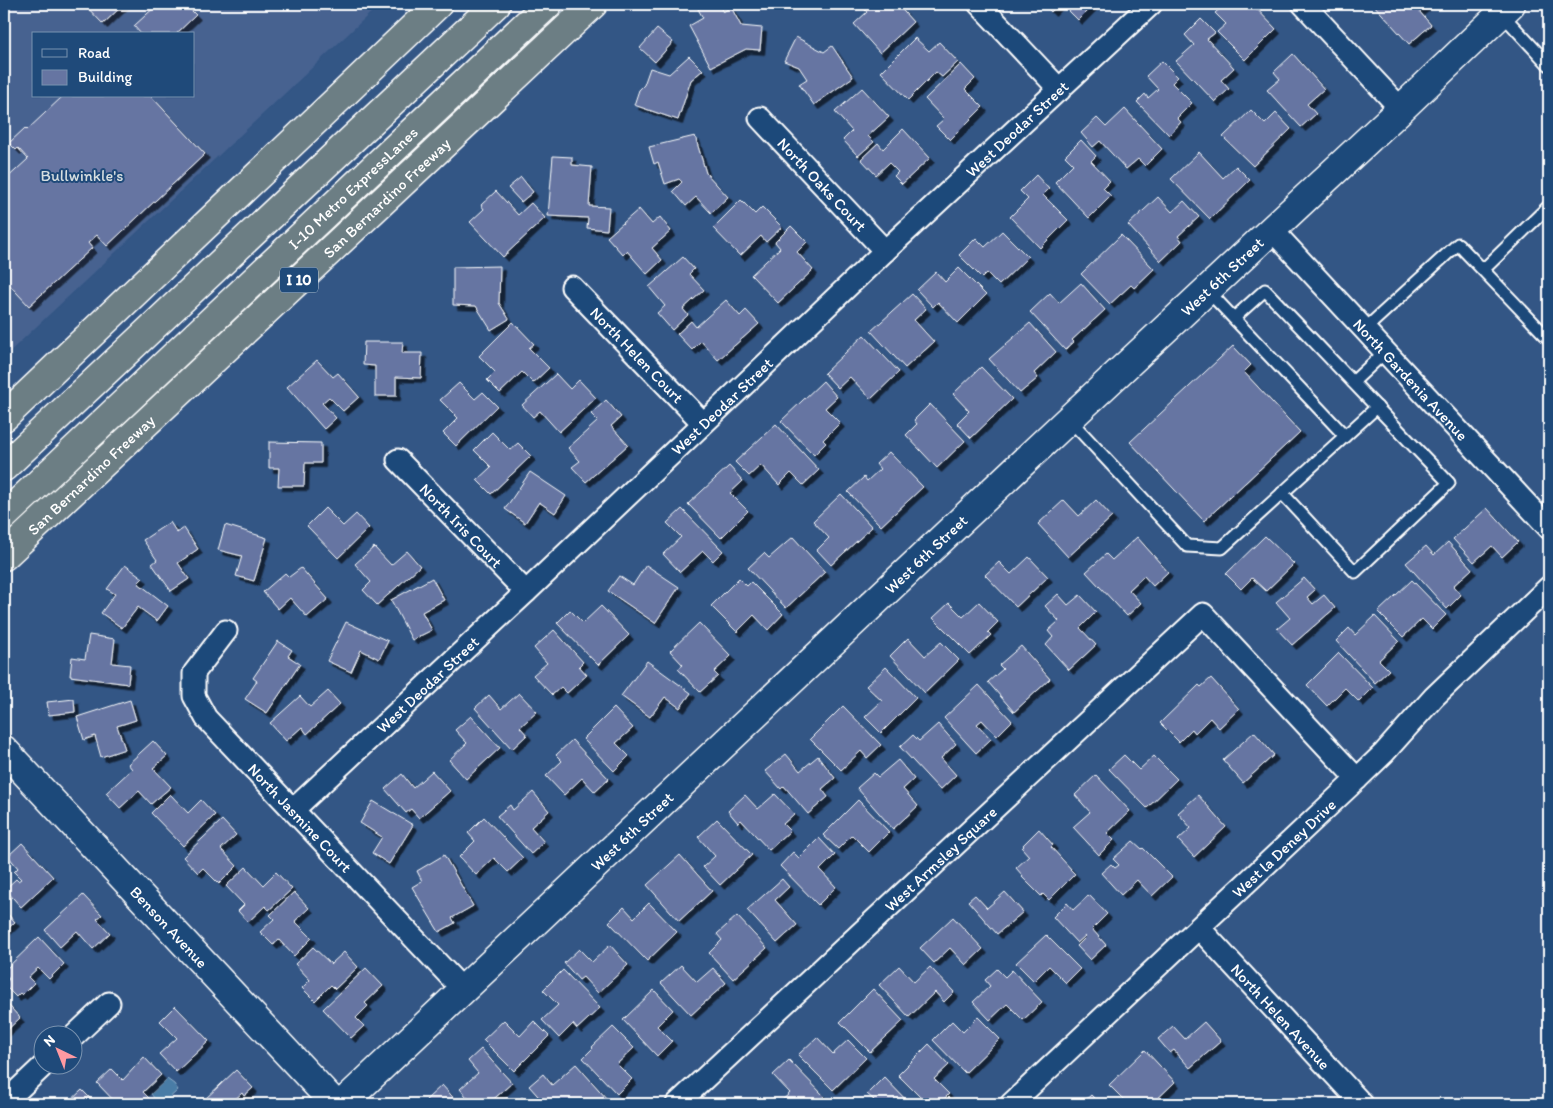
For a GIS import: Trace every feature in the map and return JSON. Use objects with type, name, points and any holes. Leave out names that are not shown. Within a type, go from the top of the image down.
[{"type":"highway","points":[[4,417],[438,4]]},
{"type":"highway","points":[[4,467],[496,4]]},
{"type":"highway","name":"I-10 Metro ExpressLanes","points":[[4,516],[548,4]]},
{"type":"highway","name":"San Bernardino Freeway","points":[[4,556],[593,4]]},
{"type":"street","points":[[979,4],[1060,90]]},
{"type":"street","name":"West Deodar Street","points":[[293,810],[885,251],[1151,4]]},
{"type":"street","points":[[1303,4],[1401,109]]},
{"type":"street","name":"West 6th Street","points":[[342,1104],[1506,9]]},
{"type":"street","name":"North Oaks Court","points":[[760,118],[885,251]]},
{"type":"street","name":"North Gardenia Avenue","points":[[1272,230],[1549,528]]},
{"type":"street","name":"North Helen Court","points":[[572,287],[703,423]]},
{"type":"street","name":"North Iris Court","points":[[398,460],[526,592]]},
{"type":"street","name":"West la Deney Drive","points":[[1011,1104],[1200,929],[1357,779],[1384,753],[1434,697],[1549,587]]},
{"type":"street","name":"West Armsley Square","points":[[678,1104],[1203,614],[1357,779]]},
{"type":"street","name":"North Jasmine Court","points":[[226,631],[194,672],[194,696],[206,718],[463,990]]},
{"type":"street","name":"Benson Avenue","points":[[4,750],[335,1104]]},
{"type":"street","name":"North Helen Avenue","points":[[1200,929],[1362,1104]]},
{"type":"street","points":[[82,1029],[109,1003]]},
{"type":"street","points":[[4,1103],[32,1076]]},
{"type":"lane","points":[[1506,9],[1549,65]]},
{"type":"lane","points":[[1483,270],[1549,206]]},
{"type":"lane","points":[[1364,330],[1458,244],[1549,339]]},
{"type":"lane","points":[[1207,290],[1345,436]]},
{"type":"lane","points":[[1234,318],[1265,290],[1449,483],[1355,572],[1282,493]]},
{"type":"lane","points":[[1354,382],[1385,352]]},
{"type":"lane","points":[[1069,419],[1187,546],[1222,548],[1377,406]]},
{"type":"shaded area","name":"Bullwinkle's","points":[[4,4],[380,4],[4,357]]},
{"type":"shaded area","points":[[167,1079],[178,1090],[163,1104],[160,1104],[151,1094]]},
{"type":"building","points":[[84,4],[124,4],[103,24]]},
{"type":"building","points":[[158,4],[185,4],[196,15],[178,32],[139,32],[134,26]]},
{"type":"building","points":[[707,4],[718,4],[723,12],[731,7],[741,26],[762,28],[760,50],[746,49],[711,67],[689,26],[703,18],[698,9]]},
{"type":"building","points":[[859,4],[887,4],[889,6],[897,4],[913,22],[880,53],[854,24],[867,12]]},
{"type":"building","points":[[1043,4],[1059,4],[1051,12]]},
{"type":"building","points":[[1062,4],[1094,4],[1078,20]]},
{"type":"building","points":[[1225,4],[1252,4],[1276,29],[1245,60],[1217,32],[1226,24],[1215,13]]},
{"type":"building","points":[[1373,4],[1428,4],[1419,11],[1431,25],[1409,44]]},
{"type":"building","points":[[1201,19],[1215,33],[1207,39],[1234,68],[1221,80],[1229,89],[1215,102],[1176,61],[1194,45],[1185,35]]},
{"type":"building","points":[[657,29],[673,42],[655,62],[640,48]]},
{"type":"building","points":[[796,37],[824,52],[832,46],[853,77],[814,105],[799,84],[807,79],[799,67],[784,61]]},
{"type":"building","points":[[915,38],[929,51],[939,42],[958,62],[942,77],[936,72],[908,100],[881,72]]},
{"type":"building","points":[[1293,54],[1324,89],[1307,104],[1316,114],[1301,127],[1267,90],[1280,79],[1274,72]]},
{"type":"building","points":[[689,56],[703,70],[691,80],[678,120],[634,105],[650,68],[669,74]]},
{"type":"building","points":[[1162,61],[1178,77],[1172,83],[1192,103],[1177,118],[1181,122],[1169,135],[1137,102],[1145,94],[1148,98],[1158,89],[1146,76]]},
{"type":"building","points":[[961,64],[975,79],[965,89],[983,107],[950,140],[936,126],[944,119],[925,99]]},
{"type":"building","points":[[862,88],[889,117],[868,136],[874,142],[858,156],[843,140],[852,131],[835,112]]},
{"type":"building","points":[[61,98],[153,98],[205,154],[107,246],[97,235],[88,243],[92,248],[29,306],[4,279],[4,181],[28,159],[18,148],[16,150],[9,143],[25,128],[27,130]]},
{"type":"building","points":[[1125,109],[1162,149],[1145,166],[1138,159],[1126,169],[1100,141],[1093,147],[1081,133],[1097,118],[1106,127]]},
{"type":"building","points":[[1251,110],[1265,124],[1276,113],[1291,129],[1253,166],[1223,137]]},
{"type":"building","points":[[903,129],[930,158],[902,184],[894,176],[898,172],[889,163],[876,175],[861,159],[878,143],[883,149]]},
{"type":"building","points":[[695,136],[706,173],[728,197],[711,213],[696,197],[686,206],[673,191],[682,182],[679,179],[665,184],[658,162],[654,164],[649,147]]},
{"type":"building","points":[[1081,140],[1096,156],[1091,161],[1110,181],[1103,188],[1111,196],[1089,218],[1055,182],[1073,164],[1065,156]]},
{"type":"building","points":[[1199,152],[1223,178],[1236,166],[1250,180],[1210,219],[1171,179]]},
{"type":"building","points":[[553,156],[572,157],[572,165],[592,167],[589,206],[609,207],[607,230],[587,228],[588,218],[548,216]]},
{"type":"building","points":[[1036,175],[1049,189],[1043,195],[1068,220],[1040,248],[1010,217],[1028,199],[1020,191]]},
{"type":"building","points":[[521,177],[533,192],[521,202],[508,188]]},
{"type":"building","points":[[496,191],[518,215],[531,203],[545,218],[503,257],[470,222],[484,209],[481,205]]},
{"type":"building","points":[[1158,197],[1172,212],[1184,201],[1199,217],[1178,236],[1182,241],[1161,261],[1128,225]]},
{"type":"building","points":[[741,200],[755,214],[762,207],[782,227],[766,242],[761,236],[740,256],[713,228]]},
{"type":"building","points":[[639,209],[652,224],[660,217],[671,231],[652,248],[662,260],[647,274],[627,251],[623,255],[607,237]]},
{"type":"building","points":[[791,226],[807,242],[797,252],[813,270],[778,303],[751,275],[780,248],[775,242]]},
{"type":"building","points":[[1002,231],[1028,257],[999,285],[987,273],[982,278],[959,255],[976,238],[985,247]]},
{"type":"building","points":[[1121,235],[1154,269],[1134,288],[1131,285],[1110,304],[1081,274]]},
{"type":"building","points":[[683,257],[694,269],[689,274],[704,290],[683,309],[688,315],[672,330],[657,313],[665,306],[649,287]]},
{"type":"building","points":[[500,266],[499,303],[509,319],[491,330],[476,306],[453,305],[453,267]]},
{"type":"building","points":[[959,268],[986,295],[958,323],[938,302],[933,307],[917,290],[936,272],[945,282]]},
{"type":"building","points":[[1081,283],[1105,310],[1072,340],[1074,342],[1065,350],[1030,312],[1050,293],[1059,303]]},
{"type":"building","points":[[912,294],[926,309],[914,320],[934,342],[905,368],[871,331]]},
{"type":"building","points":[[726,300],[740,316],[746,310],[759,324],[718,360],[701,341],[692,350],[677,334],[691,321],[696,327]]},
{"type":"building","points":[[513,322],[534,344],[529,348],[549,368],[533,383],[522,372],[500,393],[487,380],[495,372],[479,356]]},
{"type":"building","points":[[1030,323],[1056,352],[1034,373],[1038,378],[1020,393],[989,359]]},
{"type":"building","points":[[864,335],[899,372],[871,399],[850,377],[838,388],[824,373]]},
{"type":"building","points":[[364,342],[403,342],[402,353],[422,353],[421,378],[396,377],[396,396],[375,396],[375,366],[363,365]]},
{"type":"building","points":[[1233,346],[1251,365],[1244,372],[1300,432],[1204,521],[1130,442]]},
{"type":"building","points":[[317,360],[333,377],[338,373],[359,397],[343,411],[329,397],[322,403],[336,418],[324,429],[287,387]]},
{"type":"building","points":[[981,367],[1012,399],[971,438],[957,423],[969,411],[953,394]]},
{"type":"building","points":[[556,374],[570,389],[579,380],[596,398],[559,432],[540,411],[533,417],[522,405]]},
{"type":"building","points":[[823,381],[837,397],[825,408],[840,423],[823,440],[826,443],[814,455],[781,421]]},
{"type":"building","points":[[459,383],[475,399],[483,392],[497,406],[456,446],[443,433],[458,418],[440,400]]},
{"type":"building","points":[[606,400],[621,417],[611,426],[628,445],[586,482],[572,467],[580,461],[568,448],[598,421],[591,414]]},
{"type":"building","points":[[930,404],[965,441],[937,468],[906,435],[917,424],[914,420]]},
{"type":"building","points":[[776,424],[819,470],[803,485],[791,473],[779,485],[761,465],[749,476],[735,462]]},
{"type":"building","points":[[492,432],[510,450],[518,443],[531,456],[491,494],[477,480],[491,467],[474,450]]},
{"type":"building","points":[[269,442],[321,443],[321,463],[305,463],[304,486],[278,486],[279,468],[269,468]]},
{"type":"building","points":[[889,452],[923,487],[881,526],[848,492],[864,477],[867,481],[880,469],[876,464]]},
{"type":"building","points":[[729,466],[743,481],[730,493],[748,511],[721,538],[688,504]]},
{"type":"building","points":[[530,472],[566,496],[555,513],[539,502],[525,523],[505,509]]},
{"type":"building","points":[[841,494],[872,527],[831,565],[817,550],[829,538],[813,521]]},
{"type":"building","points":[[1064,500],[1079,516],[1096,500],[1112,517],[1068,557],[1038,524]]},
{"type":"building","points":[[325,508],[343,526],[356,514],[369,528],[338,558],[307,526]]},
{"type":"building","points":[[1487,508],[1518,542],[1502,557],[1492,546],[1474,562],[1453,539]]},
{"type":"building","points":[[682,509],[723,551],[713,561],[703,551],[680,572],[663,554],[681,537],[667,523]]},
{"type":"building","points":[[170,522],[177,533],[184,528],[198,549],[178,563],[189,579],[171,591],[152,564],[157,560],[143,540]]},
{"type":"building","points":[[225,525],[267,538],[254,581],[236,576],[242,556],[218,550]]},
{"type":"building","points":[[1265,536],[1294,564],[1266,591],[1252,578],[1241,589],[1226,574]]},
{"type":"building","points":[[793,537],[825,572],[786,608],[748,568],[764,553],[769,558]]},
{"type":"building","points":[[1137,537],[1168,572],[1153,586],[1144,576],[1129,590],[1141,603],[1127,616],[1086,572],[1106,554],[1112,560]]},
{"type":"building","points":[[1448,542],[1472,569],[1453,586],[1461,595],[1447,609],[1406,563],[1426,546],[1434,555]]},
{"type":"building","points":[[374,547],[391,565],[407,551],[420,566],[377,605],[363,590],[371,582],[355,564]]},
{"type":"building","points":[[1029,557],[1048,577],[1016,607],[985,575],[999,562],[1011,574]]},
{"type":"building","points":[[125,565],[143,578],[138,583],[168,606],[157,621],[138,607],[122,628],[101,613],[115,594],[107,589]]},
{"type":"building","points":[[646,565],[679,587],[655,623],[608,591],[619,576],[633,585]]},
{"type":"building","points":[[301,568],[328,599],[307,617],[290,598],[278,609],[263,592],[285,573],[289,577]]},
{"type":"building","points":[[432,578],[444,600],[422,612],[432,630],[412,640],[391,600]]},
{"type":"building","points":[[739,578],[747,586],[751,582],[783,614],[768,630],[754,615],[737,632],[711,606]]},
{"type":"building","points":[[1304,578],[1315,590],[1307,597],[1313,604],[1324,595],[1335,608],[1292,645],[1277,629],[1290,618],[1276,602]]},
{"type":"building","points":[[1412,580],[1446,615],[1432,629],[1422,619],[1403,637],[1378,612]]},
{"type":"building","points":[[1058,594],[1068,605],[1080,595],[1096,612],[1080,628],[1096,645],[1069,670],[1046,645],[1053,637],[1048,631],[1059,621],[1045,606]]},
{"type":"building","points":[[979,602],[998,622],[988,632],[991,635],[970,655],[933,618],[949,603],[963,617]]},
{"type":"building","points":[[601,606],[629,635],[598,665],[557,623],[570,610],[583,623]]},
{"type":"building","points":[[1375,616],[1399,641],[1379,660],[1389,670],[1375,683],[1336,641],[1349,628],[1355,635]]},
{"type":"building","points":[[346,622],[388,641],[379,659],[361,650],[351,672],[327,661]]},
{"type":"building","points":[[699,623],[731,656],[714,672],[718,676],[700,692],[678,669],[683,665],[670,651]]},
{"type":"building","points":[[554,630],[583,662],[579,666],[587,675],[567,693],[561,687],[552,695],[533,675],[547,663],[534,648]]},
{"type":"building","points":[[89,635],[115,639],[112,663],[130,665],[128,684],[70,676],[72,657],[85,659]]},
{"type":"building","points":[[908,638],[925,656],[941,642],[959,660],[925,693],[890,656]]},
{"type":"building","points":[[278,641],[292,650],[288,656],[300,664],[267,713],[245,699],[257,681],[253,678]]},
{"type":"building","points":[[1021,646],[1050,679],[1014,712],[988,682],[1003,669],[999,665]]},
{"type":"building","points":[[1339,653],[1373,688],[1359,702],[1345,688],[1327,706],[1307,685]]},
{"type":"building","points":[[647,661],[691,693],[680,708],[665,697],[650,717],[621,696]]},
{"type":"building","points":[[886,667],[916,698],[881,733],[865,717],[882,701],[866,686]]},
{"type":"building","points":[[1211,678],[1239,709],[1219,728],[1210,718],[1195,733],[1192,729],[1179,742],[1160,723],[1199,685],[1201,687]]},
{"type":"building","points":[[979,685],[1012,721],[997,736],[982,720],[977,724],[991,739],[976,753],[944,718]]},
{"type":"building","points":[[328,691],[340,704],[307,734],[302,727],[286,741],[270,723],[300,696],[310,707]]},
{"type":"building","points":[[519,693],[537,712],[520,727],[527,735],[512,749],[475,708],[489,695],[501,709]]},
{"type":"building","points":[[74,699],[75,712],[49,715],[47,702]]},
{"type":"building","points":[[130,700],[136,720],[117,726],[125,749],[101,757],[95,736],[84,740],[77,717]]},
{"type":"building","points":[[843,706],[881,745],[867,758],[861,751],[841,770],[810,739]]},
{"type":"building","points":[[614,708],[633,728],[616,743],[629,756],[614,771],[583,739]]},
{"type":"building","points":[[471,716],[500,748],[466,779],[449,760],[467,743],[455,730]]},
{"type":"building","points":[[938,724],[956,744],[941,758],[956,775],[940,790],[900,747],[913,735],[919,741]]},
{"type":"building","points":[[1254,732],[1274,755],[1243,783],[1223,760]]},
{"type":"building","points":[[572,740],[609,779],[595,792],[582,778],[564,795],[546,776],[562,761],[556,755]]},
{"type":"building","points":[[153,741],[167,756],[153,768],[171,787],[151,804],[139,791],[120,808],[106,793],[132,769],[128,764]]},
{"type":"building","points":[[786,754],[800,771],[818,756],[835,778],[822,789],[828,797],[808,814],[784,786],[781,789],[765,771]]},
{"type":"building","points":[[1124,755],[1139,770],[1154,756],[1177,779],[1147,808],[1109,769]]},
{"type":"building","points":[[898,760],[914,779],[903,789],[918,806],[893,829],[857,788],[874,773],[878,777]]},
{"type":"building","points":[[432,771],[450,791],[419,818],[411,809],[406,813],[385,789],[402,774],[413,788]]},
{"type":"building","points":[[1096,775],[1130,811],[1107,833],[1114,840],[1099,855],[1073,827],[1090,812],[1075,795]]},
{"type":"building","points":[[533,792],[549,811],[531,827],[544,842],[531,854],[497,816],[510,805],[513,810]]},
{"type":"building","points":[[170,794],[188,813],[201,800],[215,815],[183,846],[151,813]]},
{"type":"building","points":[[775,794],[794,814],[783,824],[790,831],[769,850],[741,820],[738,823],[728,811],[745,795],[758,809]]},
{"type":"building","points":[[1198,795],[1226,827],[1194,857],[1178,840],[1191,828],[1178,813]]},
{"type":"building","points":[[858,800],[889,832],[869,852],[852,835],[838,849],[823,835]]},
{"type":"building","points":[[373,801],[413,825],[389,864],[372,853],[382,837],[360,823]]},
{"type":"building","points":[[484,817],[523,858],[508,872],[494,858],[476,875],[459,857],[475,841],[468,833]]},
{"type":"building","points":[[717,819],[752,855],[720,885],[703,867],[715,856],[698,837]]},
{"type":"building","points":[[222,820],[236,835],[221,849],[237,866],[219,884],[203,868],[198,873],[183,857]]},
{"type":"building","points":[[1039,829],[1053,845],[1051,847],[1075,874],[1049,900],[1043,894],[1041,896],[1022,877],[1016,868],[1029,856],[1022,848],[1023,845]]},
{"type":"building","points":[[819,838],[835,855],[820,870],[836,887],[818,905],[780,866],[793,852],[799,858]]},
{"type":"building","points":[[1133,841],[1143,848],[1172,877],[1152,896],[1137,880],[1121,895],[1101,873],[1111,864],[1115,868],[1119,865],[1113,859]]},
{"type":"building","points":[[22,843],[53,877],[21,907],[5,889],[16,879],[18,881],[21,879],[14,872],[18,868],[8,856]]},
{"type":"building","points":[[444,855],[473,906],[452,918],[455,923],[439,932],[412,887],[422,881],[417,871]]},
{"type":"building","points":[[680,855],[712,891],[679,921],[647,885]]},
{"type":"building","points":[[246,867],[263,885],[276,872],[292,889],[269,910],[265,906],[248,922],[238,911],[244,905],[226,886]]},
{"type":"building","points":[[782,879],[789,887],[775,900],[797,925],[777,943],[747,910]]},
{"type":"building","points":[[294,892],[309,908],[295,921],[312,938],[294,956],[279,940],[273,945],[260,932],[274,919],[270,915]]},
{"type":"building","points":[[1005,892],[1023,912],[997,934],[968,901],[975,895],[987,908]]},
{"type":"building","points":[[83,895],[102,915],[97,919],[110,933],[93,949],[77,931],[60,947],[45,930]]},
{"type":"building","points":[[1089,895],[1107,914],[1092,929],[1106,945],[1090,960],[1077,946],[1086,937],[1077,943],[1053,917],[1067,903],[1073,910]]},
{"type":"building","points":[[649,903],[677,932],[647,961],[609,922],[624,907],[634,918]]},
{"type":"building","points":[[4,910],[15,922],[4,932]]},
{"type":"building","points":[[737,916],[767,948],[733,979],[709,953],[722,940],[717,934]]},
{"type":"building","points":[[953,917],[983,949],[966,965],[950,948],[934,963],[920,948]]},
{"type":"building","points":[[1046,935],[1080,969],[1066,983],[1049,966],[1034,981],[1016,963]]},
{"type":"building","points":[[39,937],[64,964],[49,979],[38,968],[28,977],[34,983],[22,995],[20,993],[16,997],[4,985],[9,979],[4,971]]},
{"type":"building","points":[[610,945],[628,965],[598,993],[583,977],[579,980],[564,963],[579,949],[592,962]]},
{"type":"building","points":[[313,947],[331,964],[344,952],[358,967],[335,989],[331,985],[315,1001],[302,988],[310,980],[295,964]]},
{"type":"building","points":[[681,965],[697,982],[713,968],[726,983],[691,1015],[661,983]]},
{"type":"building","points":[[899,966],[914,982],[930,967],[954,992],[944,1002],[935,992],[909,1017],[879,985]]},
{"type":"building","points":[[366,968],[383,986],[365,1003],[368,1006],[356,1018],[364,1026],[351,1038],[323,1009]]},
{"type":"building","points":[[997,969],[1005,977],[1012,970],[1042,1002],[1023,1020],[1007,1004],[990,1020],[973,1002],[990,986],[985,980]]},
{"type":"building","points":[[563,970],[600,1008],[577,1029],[573,1024],[559,1038],[542,1020],[558,1005],[543,990]]},
{"type":"building","points":[[873,989],[903,1021],[870,1052],[840,1022]]},
{"type":"building","points":[[654,990],[673,1010],[657,1026],[672,1041],[657,1056],[623,1020]]},
{"type":"building","points":[[4,1000],[20,1018],[4,1033]]},
{"type":"building","points":[[175,1006],[209,1041],[176,1072],[159,1054],[177,1038],[160,1021]]},
{"type":"building","points":[[978,1017],[1000,1039],[965,1073],[933,1040],[952,1021],[963,1032]]},
{"type":"building","points":[[504,1020],[520,1036],[534,1021],[549,1036],[514,1071],[483,1040]]},
{"type":"building","points":[[1204,1022],[1221,1041],[1190,1068],[1174,1050],[1170,1053],[1158,1039],[1173,1026],[1185,1039]]},
{"type":"building","points":[[613,1027],[634,1048],[617,1064],[632,1079],[617,1094],[583,1058]]},
{"type":"building","points":[[817,1037],[833,1054],[848,1040],[866,1058],[833,1090],[798,1055]]},
{"type":"building","points":[[929,1044],[949,1065],[934,1079],[949,1094],[939,1104],[927,1104],[898,1075]]},
{"type":"building","points":[[481,1049],[512,1083],[488,1104],[473,1104],[460,1089],[478,1073],[468,1061]]},
{"type":"building","points":[[1145,1050],[1175,1082],[1152,1104],[1128,1104],[1109,1085]]},
{"type":"building","points":[[144,1057],[161,1075],[143,1092],[149,1098],[142,1104],[117,1104],[97,1083],[112,1069],[123,1080]]},
{"type":"building","points":[[789,1060],[824,1096],[816,1104],[778,1104],[790,1093],[773,1075]]},
{"type":"building","points":[[576,1064],[607,1099],[601,1104],[545,1104],[529,1086],[543,1074],[552,1085]]},
{"type":"building","points":[[236,1070],[253,1088],[244,1096],[242,1093],[230,1104],[208,1104],[204,1100]]},
{"type":"building","points":[[884,1077],[910,1104],[869,1104],[874,1100],[867,1094]]},
{"type":"building","points":[[442,1085],[459,1104],[430,1104],[426,1100]]},
{"type":"building","points":[[82,1090],[96,1104],[67,1104]]},
{"type":"building","points":[[1091,1095],[1100,1104],[1081,1104]]},
{"type":"building","points":[[522,1097],[529,1104],[515,1104]]}]
